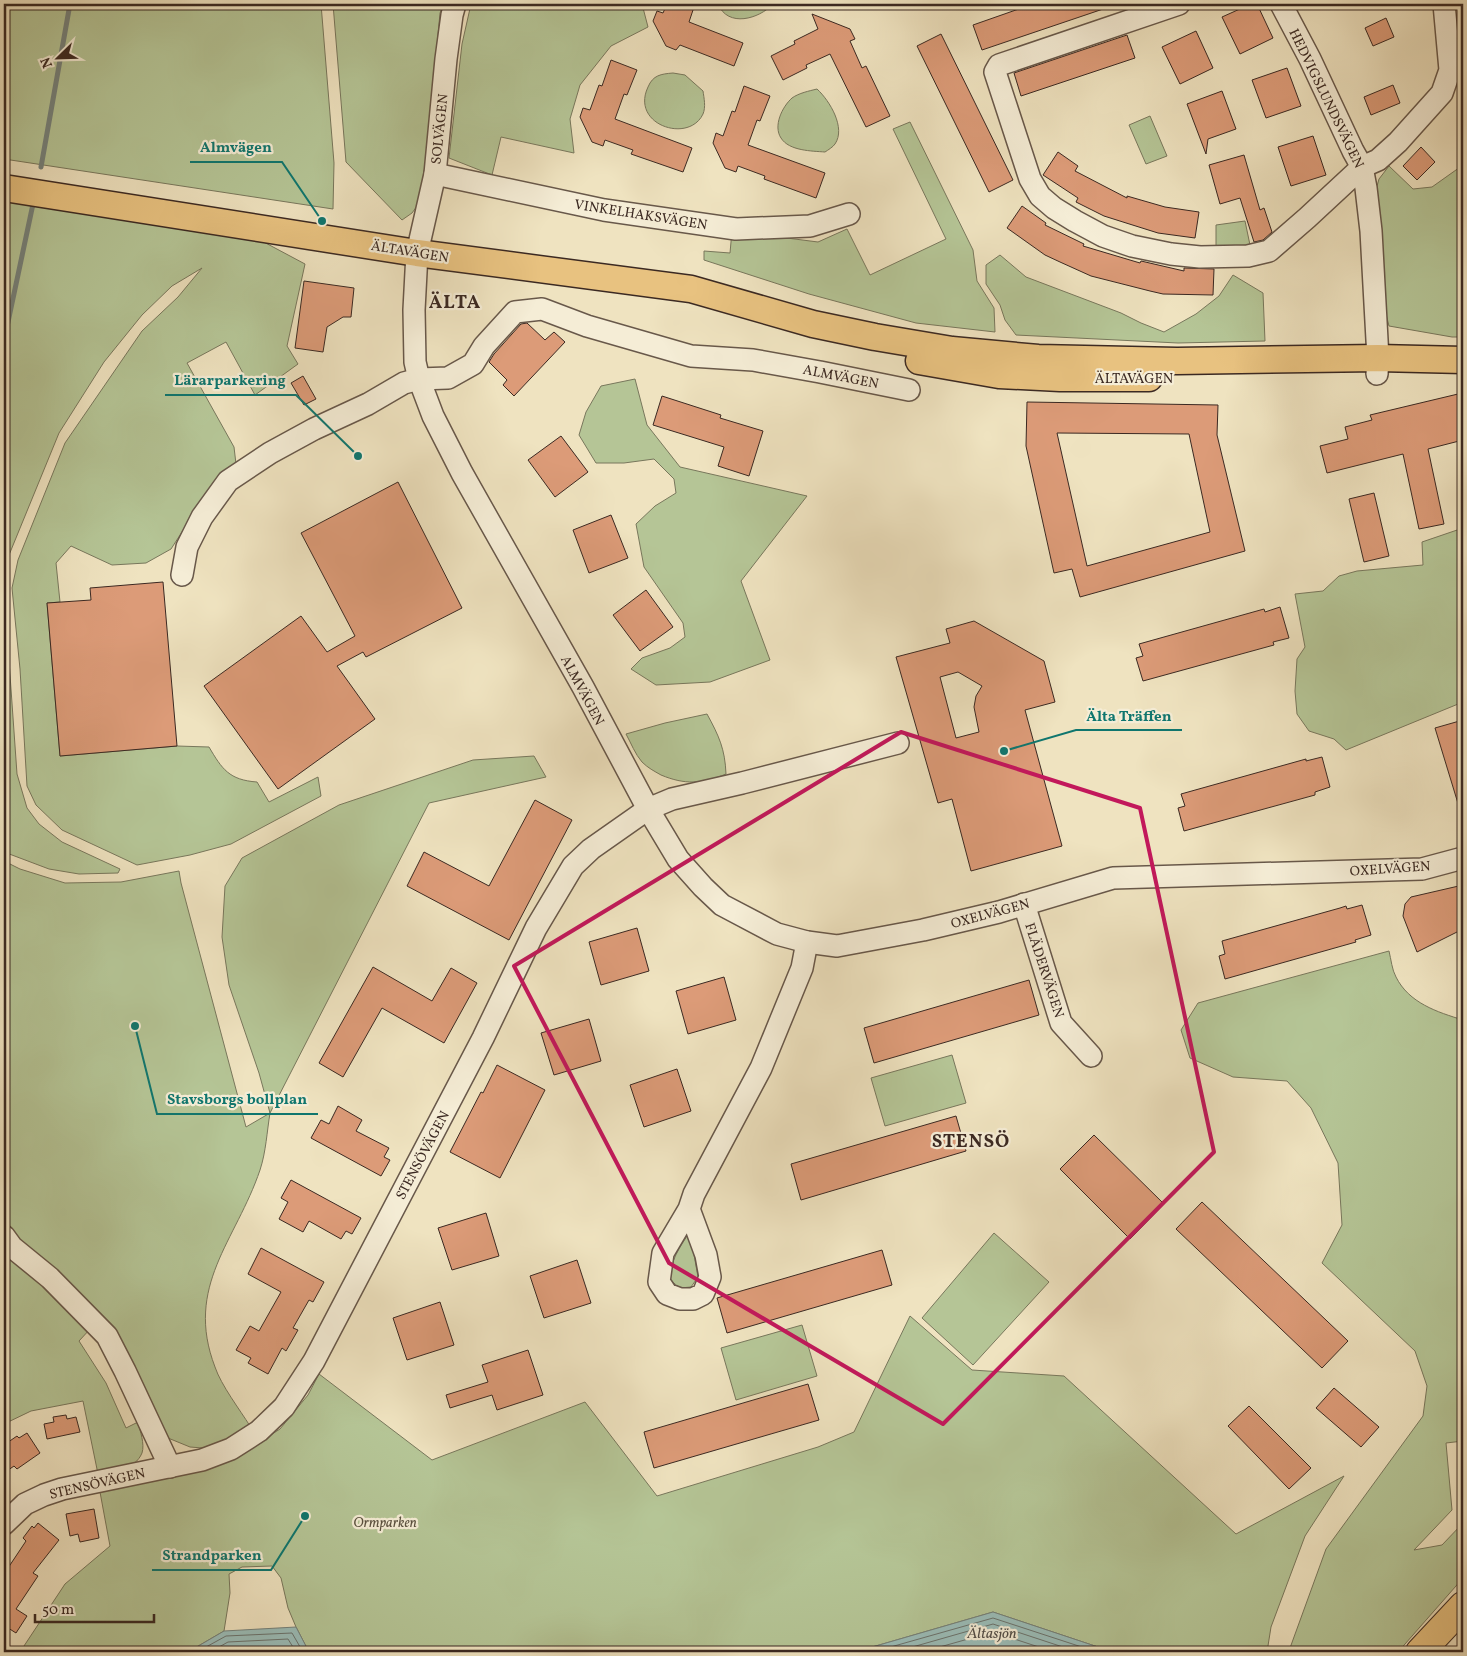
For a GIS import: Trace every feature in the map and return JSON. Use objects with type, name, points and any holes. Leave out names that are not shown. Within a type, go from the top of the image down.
[{"type":"highway","points":[[1420,1652],[1463,1606]]},
{"type":"main road","name":"ÄLTAVÄGEN","points":[[4,188],[417,253],[691,289],[813,324],[952,350],[1038,358],[1377,366],[1463,360]]},
{"type":"main road","name":"ÄLTAVÄGEN","points":[[1377,366],[1417,376],[1463,372]]},
{"type":"street","name":"SOLVÄGEN","points":[[417,253],[435,174],[446,59],[455,4]]},
{"type":"street","points":[[1179,4],[999,65],[995,72],[1030,179],[1040,196],[1054,208],[1103,236],[1132,246],[1172,254],[1200,257],[1248,256],[1269,251],[1362,167],[1378,160],[1398,142],[1442,93],[1450,70],[1444,4]]},
{"type":"street","name":"HEDVIGSLUNDSVÄGEN","points":[[1281,4],[1310,59],[1352,151],[1362,167],[1371,231],[1377,366]]},
{"type":"street","name":"VINKELHAKSVÄGEN","points":[[435,174],[604,210],[736,229],[810,226],[849,214]]},
{"type":"street","name":"ALMVÄGEN","points":[[417,253],[414,310],[415,362],[419,379],[433,416],[462,473],[583,687],[604,730],[648,809],[678,860],[722,905],[777,934],[807,942]]},
{"type":"street","name":"ALMVÄGEN","points":[[419,379],[448,378],[473,364],[484,346],[516,312],[542,308],[588,326],[691,356],[753,360],[909,390]]},
{"type":"street","points":[[182,575],[187,547],[202,517],[228,481],[270,453],[314,429],[368,404],[404,383],[419,379]]},
{"type":"street","name":"STENSÖVÄGEN","points":[[4,1524],[25,1504],[62,1489],[202,1460],[230,1449],[259,1431],[284,1407],[314,1361],[478,1046],[536,928],[573,866],[591,849],[648,809],[672,798],[742,783],[898,742]]},
{"type":"street","name":"OXELVÄGEN","points":[[807,942],[837,946],[923,930],[999,912],[1113,878],[1422,869],[1463,858]]},
{"type":"street","name":"FLÄDERVÄGEN","points":[[1024,904],[1061,1023],[1090,1056]]},
{"type":"street","points":[[690,1209],[694,1194],[762,1068],[802,968],[807,942]]},
{"type":"street","points":[[4,1236],[12,1247],[50,1278],[107,1336],[170,1467]]},
{"type":"highlighted area","points":[[901,732],[1140,808],[1214,1152],[943,1424],[669,1263],[514,966]]},
{"type":"green space","points":[[4,4],[321,4],[334,163],[333,209],[4,159]]},
{"type":"green space","points":[[333,4],[444,4],[440,13],[423,198],[412,213],[402,220],[346,162]]},
{"type":"green space","points":[[471,4],[642,4],[648,27],[611,46],[580,85],[570,119],[574,153],[501,137],[492,175],[449,158],[462,44]]},
{"type":"green space","points":[[718,4],[773,4],[760,14],[744,19],[736,19],[723,12]]},
{"type":"green space","points":[[673,73],[685,75],[703,91],[705,105],[703,114],[696,123],[686,128],[675,129],[664,126],[654,120],[647,111],[645,100],[652,80],[658,76]]},
{"type":"green space","points":[[817,89],[827,100],[835,115],[839,130],[838,138],[835,144],[825,152],[801,150],[789,146],[781,138],[778,128],[782,111],[792,98],[801,93]]},
{"type":"green space","points":[[1150,116],[1167,156],[1146,164],[1129,125]]},
{"type":"green space","points":[[910,122],[973,250],[977,281],[994,308],[995,332],[916,323],[809,294],[704,260],[704,251],[730,253],[732,231],[818,242],[847,229],[870,275],[946,239],[893,129]]},
{"type":"green space","points":[[1463,165],[1463,337],[1452,337],[1389,326],[1383,302],[1374,197],[1379,179],[1389,166],[1413,189],[1432,187]]},
{"type":"green space","points":[[4,197],[260,240],[305,264],[287,346],[298,364],[255,395],[226,342],[187,363],[234,447],[236,464],[215,481],[171,549],[146,563],[112,565],[71,546],[56,563],[60,602],[47,603],[60,756],[177,746],[209,747],[227,772],[240,779],[257,782],[269,802],[318,777],[321,796],[231,844],[190,855],[137,865],[62,830],[36,805],[27,786],[20,669],[12,588],[18,560],[65,443],[142,331],[178,297],[202,268],[172,286],[142,315],[104,362],[59,433],[9,555],[4,584]]},
{"type":"green space","points":[[1245,221],[1250,245],[1216,247],[1216,225]]},
{"type":"green space","points":[[1000,255],[1026,277],[1121,313],[1164,332],[1196,314],[1219,296],[1233,275],[1263,293],[1265,341],[1178,343],[1016,335],[1005,320],[1000,305],[986,284],[986,265]]},
{"type":"green space","points":[[635,379],[647,425],[680,467],[807,496],[741,581],[770,660],[710,682],[656,685],[631,669],[642,658],[670,648],[685,637],[683,623],[644,567],[636,524],[655,506],[676,493],[674,479],[654,459],[624,463],[596,463],[579,435],[586,412],[601,386]]},
{"type":"green space","points":[[1463,528],[1463,702],[1346,750],[1334,739],[1309,731],[1297,714],[1295,691],[1297,659],[1305,647],[1295,594],[1323,591],[1339,576],[1357,571],[1423,565],[1422,542]]},
{"type":"green space","points":[[4,590],[17,774],[27,808],[39,824],[62,842],[120,869],[118,873],[79,874],[49,869],[4,852]]},
{"type":"green space","points":[[707,714],[721,743],[726,774],[709,780],[686,782],[661,775],[642,762],[626,734],[665,723]]},
{"type":"green space","points":[[534,756],[546,777],[429,803],[270,1113],[259,1073],[229,985],[222,937],[225,886],[242,858],[339,805],[473,760]]},
{"type":"green space","points":[[4,861],[20,869],[65,883],[121,882],[179,871],[246,1127],[270,1113],[260,1170],[250,1196],[217,1265],[209,1288],[206,1312],[207,1338],[215,1367],[226,1389],[250,1426],[215,1449],[190,1447],[168,1438],[107,1320],[91,1328],[79,1341],[106,1383],[126,1428],[138,1422],[143,1446],[139,1459],[129,1467],[98,1474],[83,1401],[31,1411],[4,1424]]},
{"type":"green space","points":[[1389,951],[1395,974],[1408,994],[1434,1010],[1463,1020],[1463,1441],[1446,1443],[1452,1510],[1414,1550],[1442,1545],[1463,1523],[1463,1578],[1398,1652],[1291,1652],[1290,1648],[1326,1549],[1423,1416],[1427,1386],[1415,1351],[1322,1263],[1342,1225],[1338,1163],[1311,1108],[1287,1081],[1233,1077],[1190,1058],[1181,1030],[1198,1003]]},
{"type":"green space","points":[[952,1055],[966,1103],[885,1126],[871,1078]]},
{"type":"green space","points":[[690,1232],[698,1277],[691,1287],[680,1288],[670,1280],[671,1267]]},
{"type":"green space","points":[[994,1233],[1049,1282],[973,1365],[922,1318]]},
{"type":"green space","name":"Ormparken","points":[[910,1316],[972,1370],[1064,1376],[1236,1534],[1344,1476],[1305,1536],[1271,1627],[1267,1652],[1113,1652],[993,1612],[855,1652],[309,1652],[288,1608],[281,1578],[272,1566],[242,1567],[229,1574],[230,1593],[224,1631],[188,1652],[20,1652],[65,1584],[110,1546],[100,1492],[242,1453],[280,1429],[308,1395],[319,1374],[432,1460],[585,1402],[657,1496],[818,1447],[854,1432]]},
{"type":"green space","points":[[802,1325],[817,1376],[736,1400],[721,1348]]},
{"type":"water","name":"Ältasjön","points":[[993,1612],[1113,1652],[855,1652]]},
{"type":"water","points":[[296,1627],[309,1652],[188,1652],[224,1631]]},
{"type":"building","points":[[667,4],[695,4],[689,22],[743,43],[734,66],[680,45],[676,50],[666,46],[653,21],[657,11],[663,13]]},
{"type":"building","points":[[1033,4],[1111,4],[1112,6],[982,50],[973,25]]},
{"type":"building","points":[[1251,4],[1257,4],[1273,38],[1240,54],[1222,17]]},
{"type":"building","points":[[812,14],[850,29],[855,39],[850,41],[862,68],[866,66],[890,116],[866,127],[830,54],[806,65],[807,68],[783,80],[771,56],[795,44],[794,41],[818,29]]},
{"type":"building","points":[[1386,18],[1394,37],[1373,46],[1365,28]]},
{"type":"building","points":[[1196,31],[1213,68],[1180,84],[1162,47]]},
{"type":"building","points":[[941,34],[1013,180],[989,192],[917,46]]},
{"type":"building","points":[[1127,35],[1135,58],[1021,96],[1014,73]]},
{"type":"building","points":[[611,60],[637,70],[627,95],[624,94],[615,119],[692,148],[683,172],[631,154],[633,150],[605,140],[603,146],[592,142],[580,117],[583,108],[590,110],[599,85],[602,86]]},
{"type":"building","points":[[1287,68],[1301,106],[1266,118],[1252,80]]},
{"type":"building","points":[[1393,85],[1400,103],[1371,115],[1364,97]]},
{"type":"building","points":[[744,86],[770,96],[760,121],[757,120],[748,145],[825,173],[816,198],[764,179],[765,176],[738,166],[736,172],[725,168],[713,143],[716,133],[723,136],[732,111],[735,112]]},
{"type":"building","points":[[1222,91],[1236,129],[1208,139],[1206,154],[1187,104]]},
{"type":"building","points":[[1313,136],[1326,175],[1291,186],[1278,147]]},
{"type":"building","points":[[1421,147],[1435,162],[1417,180],[1403,166]]},
{"type":"building","points":[[1058,152],[1078,166],[1075,171],[1127,198],[1127,196],[1165,207],[1199,212],[1195,238],[1158,233],[1104,216],[1076,202],[1078,198],[1043,175]]},
{"type":"building","points":[[1244,155],[1260,210],[1264,208],[1272,232],[1263,240],[1254,242],[1240,198],[1220,204],[1209,165]]},
{"type":"building","points":[[1022,206],[1046,223],[1045,225],[1084,244],[1083,246],[1140,263],[1141,261],[1184,271],[1184,268],[1214,269],[1213,295],[1163,294],[1091,276],[1060,262],[1045,255],[1007,228]]},
{"type":"building","points":[[304,281],[354,288],[351,317],[343,317],[327,327],[323,352],[295,348]]},
{"type":"building","points":[[527,323],[545,340],[554,332],[565,342],[514,396],[503,385],[507,380],[489,362],[521,324]]},
{"type":"building","points":[[303,376],[316,399],[304,405],[291,383]]},
{"type":"building","points":[[1458,394],[1458,396],[1463,395],[1463,440],[1428,449],[1444,524],[1419,529],[1403,454],[1327,473],[1320,446],[1348,439],[1345,427],[1372,420],[1370,415]]},
{"type":"building","points":[[662,396],[721,415],[720,418],[763,431],[749,476],[718,466],[724,447],[653,425]]},
{"type":"building","points":[[1027,402],[1218,405],[1217,435],[1245,551],[1080,597],[1072,569],[1054,573],[1026,446]],"holes":[[[1057,433],[1189,434],[1210,532],[1087,566]]]},
{"type":"building","points":[[561,436],[588,472],[555,497],[528,460]]},
{"type":"building","points":[[398,482],[462,608],[366,657],[363,652],[337,666],[375,719],[278,789],[204,686],[301,616],[327,652],[355,636],[301,533]]},
{"type":"building","points":[[1374,493],[1389,556],[1364,562],[1349,499]]},
{"type":"building","points":[[611,515],[628,558],[589,573],[573,530]]},
{"type":"building","points":[[163,582],[177,746],[60,756],[47,603],[91,600],[90,588]]},
{"type":"building","points":[[646,590],[673,627],[640,651],[613,615]]},
{"type":"building","points":[[1280,607],[1289,638],[1273,642],[1274,645],[1143,681],[1136,658],[1143,656],[1139,644],[1264,609],[1265,612]]},
{"type":"building","points":[[974,621],[1044,661],[1055,702],[1025,710],[1062,846],[971,871],[952,799],[938,803],[896,657],[950,643],[946,629]],"holes":[[[958,672],[982,686],[976,696],[974,707],[979,732],[956,738],[940,677]]]},
{"type":"building","points":[[1463,720],[1463,809],[1460,810],[1435,728]]},
{"type":"building","points":[[1322,757],[1330,787],[1315,792],[1315,795],[1184,831],[1178,808],[1185,806],[1181,794],[1306,759],[1306,761]]},
{"type":"building","points":[[535,800],[572,820],[509,940],[407,886],[424,852],[489,886]]},
{"type":"building","points":[[1463,885],[1463,929],[1417,952],[1403,916],[1405,904],[1411,897]]},
{"type":"building","points":[[1362,905],[1371,935],[1355,940],[1356,942],[1225,979],[1219,956],[1225,954],[1222,941],[1346,906],[1347,909]]},
{"type":"building","points":[[637,928],[649,971],[601,985],[589,942]]},
{"type":"building","points":[[373,967],[432,1001],[451,968],[477,983],[444,1043],[382,1008],[343,1077],[319,1063]]},
{"type":"building","points":[[724,977],[736,1020],[688,1034],[676,991]]},
{"type":"building","points":[[1029,980],[1039,1015],[874,1063],[864,1028]]},
{"type":"building","points":[[589,1019],[601,1061],[554,1075],[541,1033]]},
{"type":"building","points":[[497,1065],[545,1090],[500,1178],[450,1152]]},
{"type":"building","points":[[677,1069],[691,1111],[644,1127],[630,1085]]},
{"type":"building","points":[[338,1106],[362,1120],[356,1131],[389,1148],[384,1157],[390,1160],[381,1176],[311,1138],[321,1120],[329,1124]]},
{"type":"building","points":[[956,1116],[966,1151],[801,1200],[791,1164]]},
{"type":"building","points":[[1094,1135],[1164,1204],[1130,1239],[1060,1169]]},
{"type":"building","points":[[291,1180],[361,1218],[352,1234],[346,1231],[341,1239],[309,1221],[303,1232],[279,1219],[288,1202],[281,1198]]},
{"type":"building","points":[[1202,1202],[1348,1341],[1322,1368],[1176,1229]]},
{"type":"building","points":[[486,1213],[499,1256],[452,1270],[438,1228]]},
{"type":"building","points":[[261,1248],[324,1282],[313,1302],[309,1300],[293,1328],[298,1330],[286,1351],[282,1348],[268,1374],[248,1363],[251,1358],[236,1350],[250,1326],[259,1331],[281,1292],[248,1274]]},
{"type":"building","points":[[882,1250],[892,1285],[727,1333],[717,1298]]},
{"type":"building","points":[[577,1260],[591,1303],[544,1318],[530,1276]]},
{"type":"building","points":[[440,1302],[454,1345],[407,1360],[393,1318]]},
{"type":"building","points":[[528,1350],[543,1395],[497,1410],[492,1395],[450,1408],[446,1395],[488,1382],[482,1365]]},
{"type":"building","points":[[808,1384],[819,1420],[654,1468],[644,1432]]},
{"type":"building","points":[[1334,1388],[1379,1427],[1361,1447],[1316,1408]]},
{"type":"building","points":[[1249,1406],[1311,1468],[1289,1489],[1228,1426]]},
{"type":"building","points":[[66,1415],[67,1419],[76,1417],[80,1432],[47,1439],[44,1424],[54,1422],[53,1417]]},
{"type":"building","points":[[27,1433],[40,1453],[17,1469],[14,1466],[4,1473],[4,1445],[17,1436],[19,1438]]},
{"type":"building","points":[[94,1509],[99,1538],[80,1542],[78,1534],[70,1536],[66,1514]]},
{"type":"building","points":[[38,1523],[59,1540],[33,1573],[38,1576],[16,1609],[27,1616],[16,1633],[5,1626],[4,1628],[4,1574],[26,1541],[23,1538],[32,1526],[34,1528]]},
{"type":"waterway","points":[[41,167],[70,4]]},
{"type":"waterway","points":[[4,341],[33,204]]},
{"type":"place","name":"Almvägen","points":[[322,221]]},
{"type":"place","name":"Lärarparkering","points":[[358,456]]},
{"type":"place","name":"Älta Träffen","points":[[1004,751]]},
{"type":"place","name":"Stavsborgs bollplan","points":[[135,1026]]},
{"type":"place","name":"Strandparken","points":[[305,1516]]},
{"type":"district","name":"ÄLTA","points":[[455,301]]},
{"type":"district","name":"STENSÖ","points":[[971,1140]]}]
